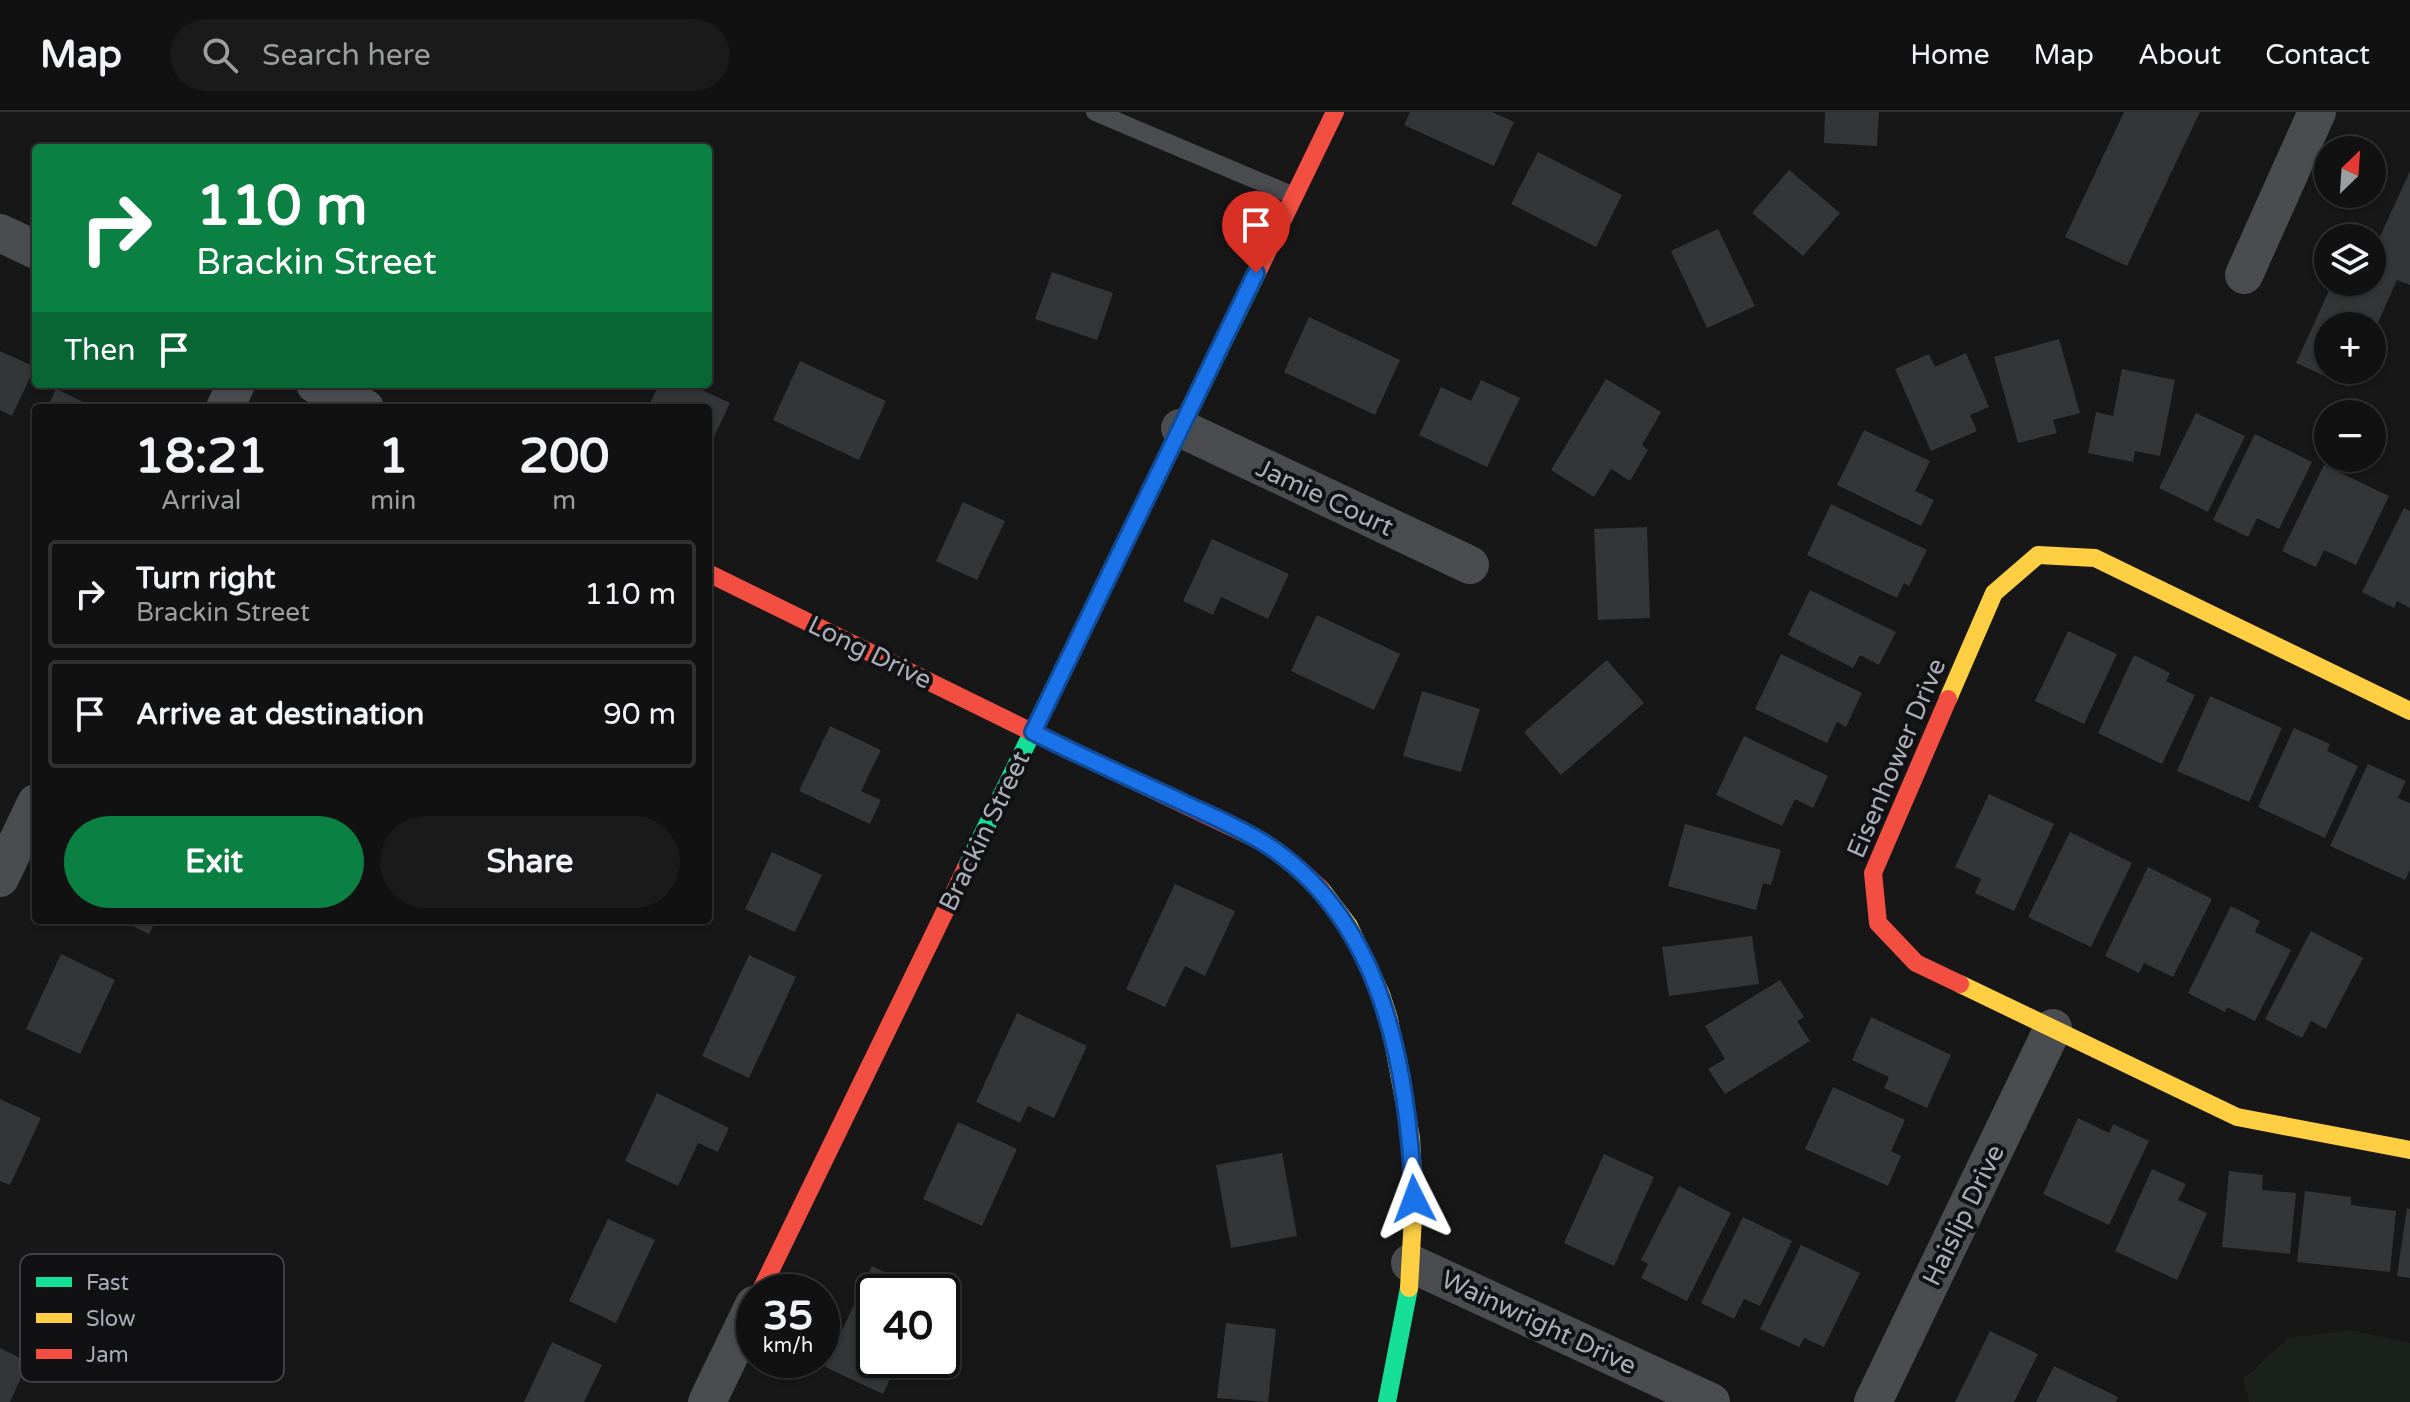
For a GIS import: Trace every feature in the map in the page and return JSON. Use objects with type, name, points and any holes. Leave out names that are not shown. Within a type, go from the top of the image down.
[{"type":"street","name":"Brackin Street","points":[[769,1274],[1335,112]]},
{"type":"street","points":[[2244,275],[2317,112]]},
{"type":"street","points":[[0,233],[32,248]]},
{"type":"street","points":[[323,388],[357,404]]},
{"type":"street","name":"Jamie Court","points":[[1180,428],[1470,565]]},
{"type":"street","name":"Eisenhower Drive","points":[[2410,711],[2095,558],[2038,555],[1994,593],[1873,873],[1878,923],[1916,963],[2237,1117],[2410,1150]]},
{"type":"street","name":"Long Drive","points":[[712,575],[1263,842],[1319,887],[1349,926],[1381,994],[1389,1019],[1411,1138],[1414,1199],[1408,1300],[1387,1402]]},
{"type":"street","points":[[0,878],[32,811]]},
{"type":"street","name":"Haislip Drive","points":[[1873,1402],[2053,1028]]},
{"type":"street","name":"Wainwright Drive","points":[[1410,1263],[1711,1402]]},
{"type":"street","points":[[707,1402],[736,1342]]},
{"type":"lane","points":[[1095,112],[1294,196]]},
{"type":"shaded area","points":[[2351,1330],[2410,1343],[2410,1402],[2249,1402],[2243,1380],[2288,1338]]},
{"type":"building","points":[[1410,112],[1492,112],[1514,122],[1494,166],[1404,125]]},
{"type":"building","points":[[1825,112],[1879,112],[1877,146],[1824,143]]},
{"type":"building","points":[[2124,112],[2200,112],[2127,266],[2065,237]]},
{"type":"building","points":[[1538,152],[1622,195],[1596,247],[1511,204]]},
{"type":"building","points":[[1789,170],[1840,213],[1803,256],[1752,213]]},
{"type":"building","points":[[2410,171],[2410,285],[2397,280],[2383,312],[2319,312],[2327,296],[2386,296],[2386,224]]},
{"type":"building","points":[[1718,229],[1755,306],[1707,328],[1671,251]]},
{"type":"building","points":[[1052,272],[1113,293],[1097,340],[1035,319]]},
{"type":"building","points":[[1309,317],[1400,360],[1375,415],[1284,372]]},
{"type":"building","points":[[2314,324],[2314,371],[2296,363]]},
{"type":"building","points":[[2059,339],[2080,413],[2053,420],[2057,433],[2018,443],[1994,357]]},
{"type":"building","points":[[0,351],[32,366],[32,373],[12,416],[0,410]]},
{"type":"building","points":[[1966,353],[1989,407],[1970,415],[1977,431],[1931,451],[1895,369],[1929,354],[1935,367]]},
{"type":"building","points":[[800,361],[886,401],[859,460],[773,420]]},
{"type":"building","points":[[2122,369],[2175,380],[2160,456],[2135,451],[2133,462],[2088,453],[2096,412],[2113,416]]},
{"type":"building","points":[[1606,379],[1661,412],[1642,445],[1648,450],[1630,481],[1611,469],[1594,497],[1551,470]]},
{"type":"building","points":[[1481,380],[1520,398],[1487,467],[1419,435],[1441,387],[1471,401]]},
{"type":"building","points":[[657,388],[698,388],[730,403],[712,441],[712,404],[650,404]]},
{"type":"building","points":[[56,389],[88,404],[49,404]]},
{"type":"building","points":[[2196,413],[2245,436],[2208,512],[2159,488]]},
{"type":"building","points":[[1864,430],[1930,461],[1915,491],[1934,500],[1921,526],[1837,485]]},
{"type":"building","points":[[2255,434],[2312,462],[2279,529],[2257,518],[2248,537],[2213,520]]},
{"type":"building","points":[[2321,472],[2339,472],[2389,496],[2356,565],[2324,550],[2316,567],[2282,551]]},
{"type":"building","points":[[963,502],[1005,521],[977,580],[936,561]]},
{"type":"building","points":[[1831,504],[1927,550],[1909,586],[1904,583],[1897,598],[1807,555]]},
{"type":"building","points":[[2404,508],[2410,511],[2410,608],[2397,601],[2394,608],[2362,592]]},
{"type":"building","points":[[1647,527],[1650,618],[1598,620],[1594,529]]},
{"type":"building","points":[[1212,539],[1289,574],[1268,619],[1221,597],[1213,615],[1183,601]]},
{"type":"building","points":[[1810,590],[1896,632],[1879,665],[1860,655],[1853,668],[1788,635]]},
{"type":"building","points":[[1317,615],[1400,654],[1374,710],[1291,671]]},
{"type":"building","points":[[2068,631],[2117,654],[2084,724],[2035,701]]},
{"type":"building","points":[[1781,654],[1862,693],[1846,727],[1837,722],[1827,743],[1755,709]]},
{"type":"building","points":[[2134,655],[2170,673],[2166,681],[2195,695],[2162,764],[2098,733]]},
{"type":"building","points":[[1607,660],[1644,703],[1561,775],[1524,732]]},
{"type":"building","points":[[1422,691],[1480,709],[1461,772],[1403,756]]},
{"type":"building","points":[[2210,696],[2282,728],[2249,802],[2177,771]]},
{"type":"building","points":[[830,726],[881,750],[861,791],[881,800],[870,824],[799,791]]},
{"type":"building","points":[[2294,728],[2330,744],[2327,751],[2358,766],[2325,838],[2258,807]]},
{"type":"building","points":[[1744,736],[1828,776],[1813,808],[1795,799],[1782,826],[1716,795]]},
{"type":"building","points":[[2368,764],[2406,781],[2398,798],[2410,803],[2410,870],[2405,880],[2330,846]]},
{"type":"building","points":[[1989,794],[2054,824],[2014,911],[1975,893],[1981,879],[1955,867]]},
{"type":"building","points":[[1685,824],[1781,850],[1771,885],[1763,883],[1756,910],[1668,886]]},
{"type":"building","points":[[2070,832],[2132,863],[2091,947],[2028,917]]},
{"type":"building","points":[[772,852],[822,875],[795,932],[745,909]]},
{"type":"building","points":[[2148,867],[2212,899],[2173,977],[2144,963],[2139,973],[2105,956]]},
{"type":"building","points":[[1175,884],[1235,911],[1205,976],[1185,966],[1165,1007],[1126,989]]},
{"type":"building","points":[[2231,906],[2260,921],[2255,932],[2291,950],[2255,1021],[2227,1007],[2225,1012],[2188,993]]},
{"type":"building","points":[[128,924],[154,924],[149,934]]},
{"type":"building","points":[[2311,931],[2363,958],[2326,1029],[2311,1021],[2302,1038],[2265,1019]]},
{"type":"building","points":[[1752,936],[1759,984],[1669,996],[1662,947]]},
{"type":"building","points":[[61,954],[115,980],[80,1054],[26,1029]]},
{"type":"building","points":[[749,955],[796,977],[749,1078],[702,1056]]},
{"type":"building","points":[[1780,980],[1804,1017],[1797,1021],[1810,1041],[1725,1094],[1708,1069],[1725,1059],[1705,1026]]},
{"type":"building","points":[[1017,1013],[1087,1046],[1054,1118],[1028,1106],[1020,1123],[976,1102]]},
{"type":"building","points":[[1871,1017],[1951,1055],[1927,1108],[1884,1088],[1889,1077],[1852,1060]]},
{"type":"building","points":[[1833,1087],[1905,1120],[1891,1151],[1901,1156],[1888,1186],[1805,1149]]},
{"type":"building","points":[[657,1093],[729,1128],[718,1152],[698,1143],[678,1186],[625,1161]]},
{"type":"building","points":[[0,1099],[41,1118],[10,1185],[0,1181]]},
{"type":"building","points":[[2078,1118],[2109,1133],[2113,1124],[2149,1141],[2109,1225],[2043,1194]]},
{"type":"building","points":[[958,1122],[1017,1149],[982,1226],[923,1199]]},
{"type":"building","points":[[1282,1153],[1297,1236],[1231,1248],[1216,1165]]},
{"type":"building","points":[[1604,1154],[1654,1177],[1614,1266],[1564,1243]]},
{"type":"building","points":[[2152,1169],[2186,1184],[2178,1200],[2207,1213],[2177,1280],[2115,1251]]},
{"type":"building","points":[[2229,1171],[2263,1175],[2262,1190],[2296,1193],[2290,1254],[2222,1247]]},
{"type":"building","points":[[1679,1186],[1731,1213],[1687,1301],[1641,1278],[1648,1264],[1641,1260]]},
{"type":"building","points":[[2305,1191],[2351,1197],[2351,1205],[2396,1211],[2390,1272],[2297,1262]]},
{"type":"building","points":[[2407,1208],[2410,1209],[2410,1278],[2397,1276]]},
{"type":"building","points":[[1743,1217],[1792,1241],[1760,1306],[1744,1299],[1734,1319],[1701,1303]]},
{"type":"building","points":[[608,1219],[655,1240],[616,1323],[569,1301]]},
{"type":"building","points":[[1801,1245],[1860,1273],[1824,1347],[1804,1338],[1799,1347],[1760,1329]]},
{"type":"building","points":[[872,1266],[889,1274],[868,1274]]},
{"type":"building","points":[[856,1300],[856,1378],[891,1378],[883,1394],[840,1374],[840,1335]]},
{"type":"building","points":[[1226,1323],[1276,1329],[1268,1402],[1217,1398]]},
{"type":"building","points":[[1990,1331],[2038,1354],[2014,1402],[1955,1402]]},
{"type":"building","points":[[552,1342],[602,1365],[584,1402],[524,1402]]},
{"type":"building","points":[[0,1348],[20,1358],[20,1380],[10,1402],[0,1402]]},
{"type":"building","points":[[2054,1366],[2118,1397],[2116,1402],[2036,1402]]},
{"type":"traffic: fast","points":[[966,868],[1257,273]]},
{"type":"traffic: fast","points":[[1387,1402],[1409,1288]]},
{"type":"traffic: slow","points":[[1948,699],[1994,593],[2038,555],[2095,558],[2410,711]]},
{"type":"traffic: slow","points":[[1321,889],[1349,926],[1381,994],[1389,1019],[1411,1138],[1414,1199],[1409,1288]]},
{"type":"traffic: slow","points":[[1960,984],[2237,1117],[2410,1150]]},
{"type":"traffic: jam","points":[[1257,273],[1335,112]]},
{"type":"traffic: jam","points":[[712,575],[1263,842],[1321,889]]},
{"type":"traffic: jam","points":[[1948,699],[1873,873],[1878,923],[1916,963],[1960,984]]},
{"type":"traffic: jam","points":[[769,1274],[966,868]]},
{"type":"route","points":[[1256,273],[1033,732],[1263,842],[1319,887],[1349,926],[1381,994],[1389,1019],[1411,1138],[1414,1199]]}]
